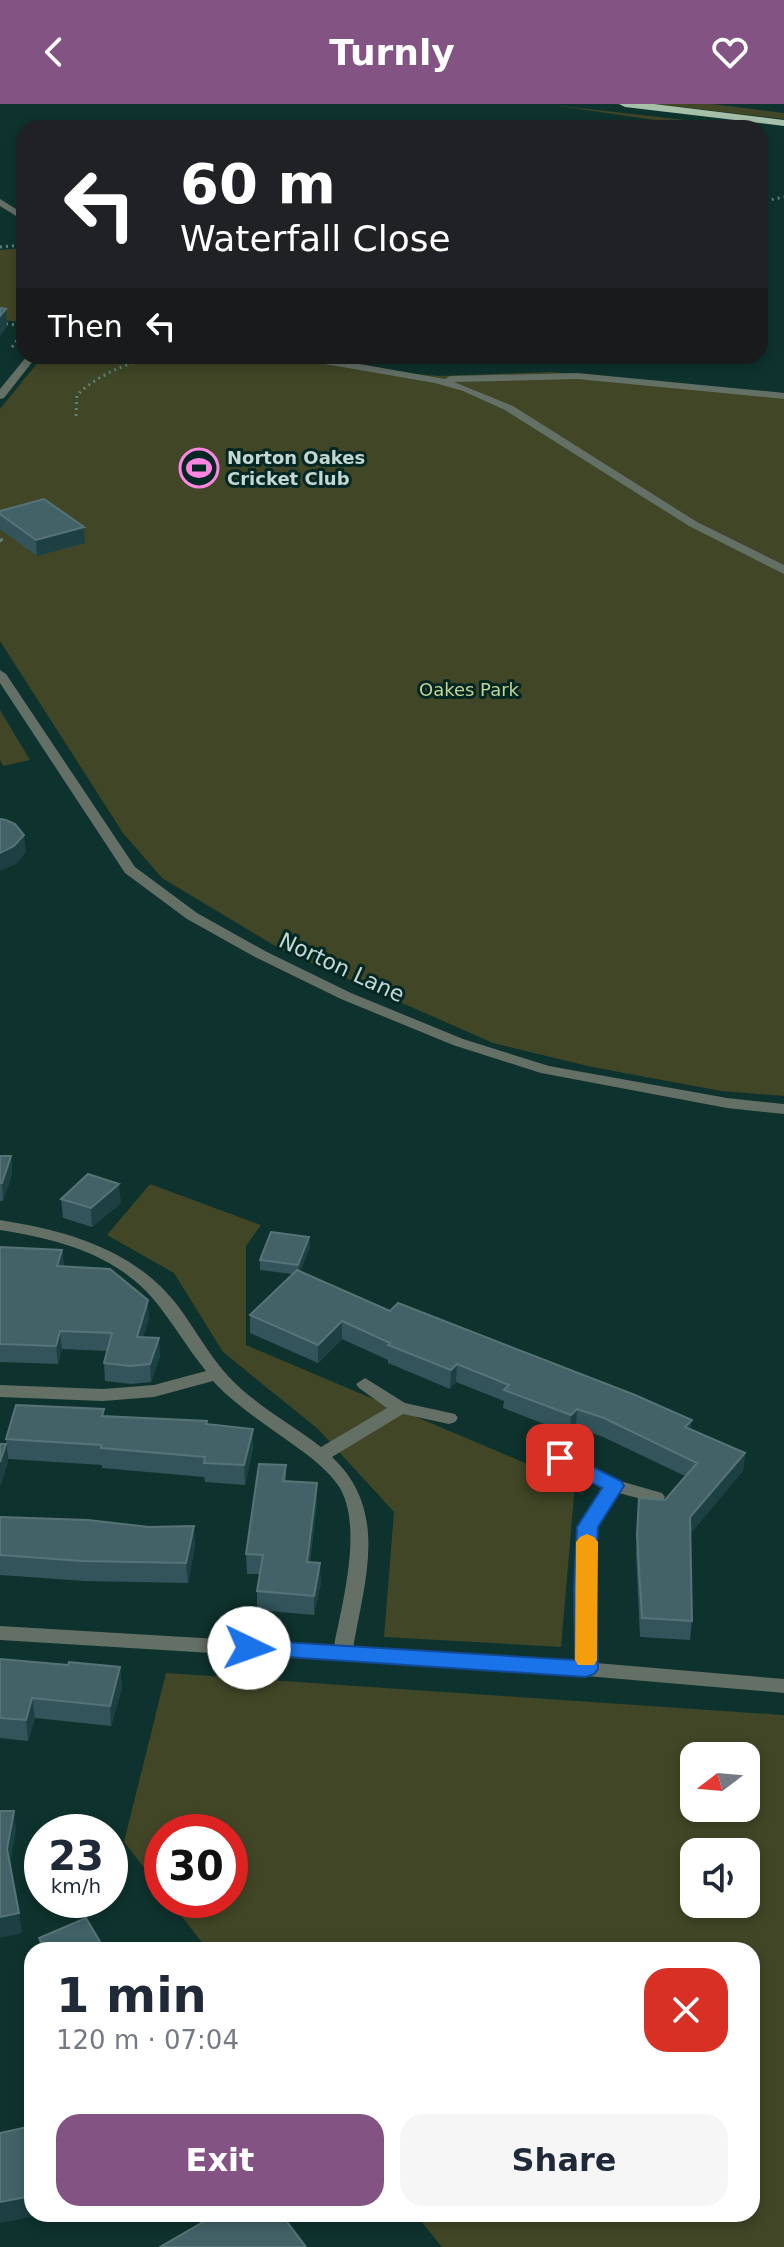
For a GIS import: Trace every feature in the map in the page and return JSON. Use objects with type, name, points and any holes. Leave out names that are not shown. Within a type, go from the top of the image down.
[{"type":"highway","points":[[625,104],[759,120]]},
{"type":"highway","points":[[739,104],[784,109]]},
{"type":"street","points":[[0,396],[26,364]]},
{"type":"street","points":[[343,364],[436,380],[467,389],[509,408],[693,524],[784,570]]},
{"type":"street","points":[[436,380],[577,376],[784,396]]},
{"type":"street","name":"Norton Lane","points":[[0,674],[130,870],[192,916],[246,947],[346,996],[458,1042],[546,1070],[684,1096],[784,1109]]},
{"type":"street","points":[[0,1225],[47,1232],[84,1244],[128,1267],[162,1296],[214,1375],[258,1415],[320,1456],[337,1471],[355,1502],[358,1557],[342,1654]]},
{"type":"street","points":[[0,1391],[103,1395],[154,1391],[214,1375]]},
{"type":"street","points":[[365,1384],[400,1408],[449,1418]]},
{"type":"street","points":[[320,1456],[400,1408]]},
{"type":"street","points":[[560,1458],[614,1486],[656,1497]]},
{"type":"street","points":[[586,1669],[584,1588],[588,1527],[614,1486]]},
{"type":"street","points":[[0,1633],[586,1669],[784,1686]]},
{"type":"path","points":[[76,416],[77,395],[91,381],[111,368],[124,364]]},
{"type":"green space","points":[[655,104],[712,104],[784,113],[784,119]]},
{"type":"green space","points":[[552,105],[686,120],[654,120]]},
{"type":"green space","points":[[16,249],[16,321],[0,320],[0,250]]},
{"type":"green space","name":"Oakes Park","points":[[37,364],[348,364],[439,376],[552,372],[784,393],[784,1096],[721,1091],[592,1067],[493,1043],[282,950],[162,878],[123,833],[0,641],[0,409]]},
{"type":"green space","points":[[0,710],[30,760],[3,766],[0,760]]},
{"type":"green space","points":[[150,1184],[261,1225],[246,1246],[246,1345],[575,1484],[561,1647],[384,1637],[394,1512],[318,1429],[223,1352],[174,1273],[107,1235]]},
{"type":"green space","points":[[166,1673],[784,1715],[784,2247],[442,2247],[422,2222],[760,2222],[760,1942],[202,1942],[183,1918],[248,1918],[248,1814],[144,1814],[144,1868],[128,1847],[128,1826]]},
{"type":"building","points":[[44,499],[84,527],[36,540],[0,514],[0,511]]},
{"type":"building","points":[[0,819],[15,824],[24,835],[14,846],[0,853]]},
{"type":"building","points":[[0,1156],[11,1156],[2,1183],[0,1183]]},
{"type":"building","points":[[88,1174],[119,1184],[91,1208],[61,1199]]},
{"type":"building","points":[[271,1232],[309,1237],[298,1265],[260,1260]]},
{"type":"building","points":[[0,1247],[62,1250],[57,1266],[110,1269],[148,1300],[137,1337],[159,1338],[150,1364],[130,1366],[104,1363],[112,1333],[60,1331],[56,1346],[0,1344]]},
{"type":"building","points":[[297,1270],[390,1311],[398,1303],[635,1395],[692,1420],[685,1427],[745,1453],[690,1517],[692,1621],[642,1618],[637,1535],[639,1498],[665,1500],[697,1463],[604,1418],[577,1409],[571,1415],[504,1390],[509,1385],[457,1364],[451,1370],[388,1345],[390,1343],[342,1321],[318,1345],[250,1315]]},
{"type":"building","points":[[16,1405],[104,1409],[102,1416],[207,1421],[206,1424],[253,1429],[244,1465],[204,1463],[205,1457],[101,1448],[101,1445],[6,1439]]},
{"type":"building","points":[[0,1444],[6,1444],[0,1462]]},
{"type":"building","points":[[259,1464],[286,1465],[283,1481],[317,1483],[307,1562],[320,1563],[314,1596],[257,1591],[263,1555],[246,1554]]},
{"type":"building","points":[[0,1517],[88,1520],[149,1527],[194,1526],[186,1563],[82,1561],[0,1555]]},
{"type":"building","points":[[0,1659],[120,1667],[110,1706],[32,1698],[26,1720],[0,1718]]},
{"type":"building","points":[[0,1811],[14,1811],[7,1849],[19,1913],[0,1917]]},
{"type":"building","points":[[86,1918],[100,1942],[41,1942],[39,1938]]},
{"type":"building","points":[[24,2128],[24,2198],[0,2202],[0,2133]]},
{"type":"building","points":[[203,2222],[287,2222],[306,2247],[160,2247]]},
{"type":"slow traffic","points":[[586,1660],[584,1588],[587,1542]]},
{"type":"place","name":"Norton Oakes Cricket Club","points":[[199,468]]},
{"type":"route","points":[[249,1648],[586,1669],[584,1588],[588,1527],[614,1486],[560,1458]]}]
